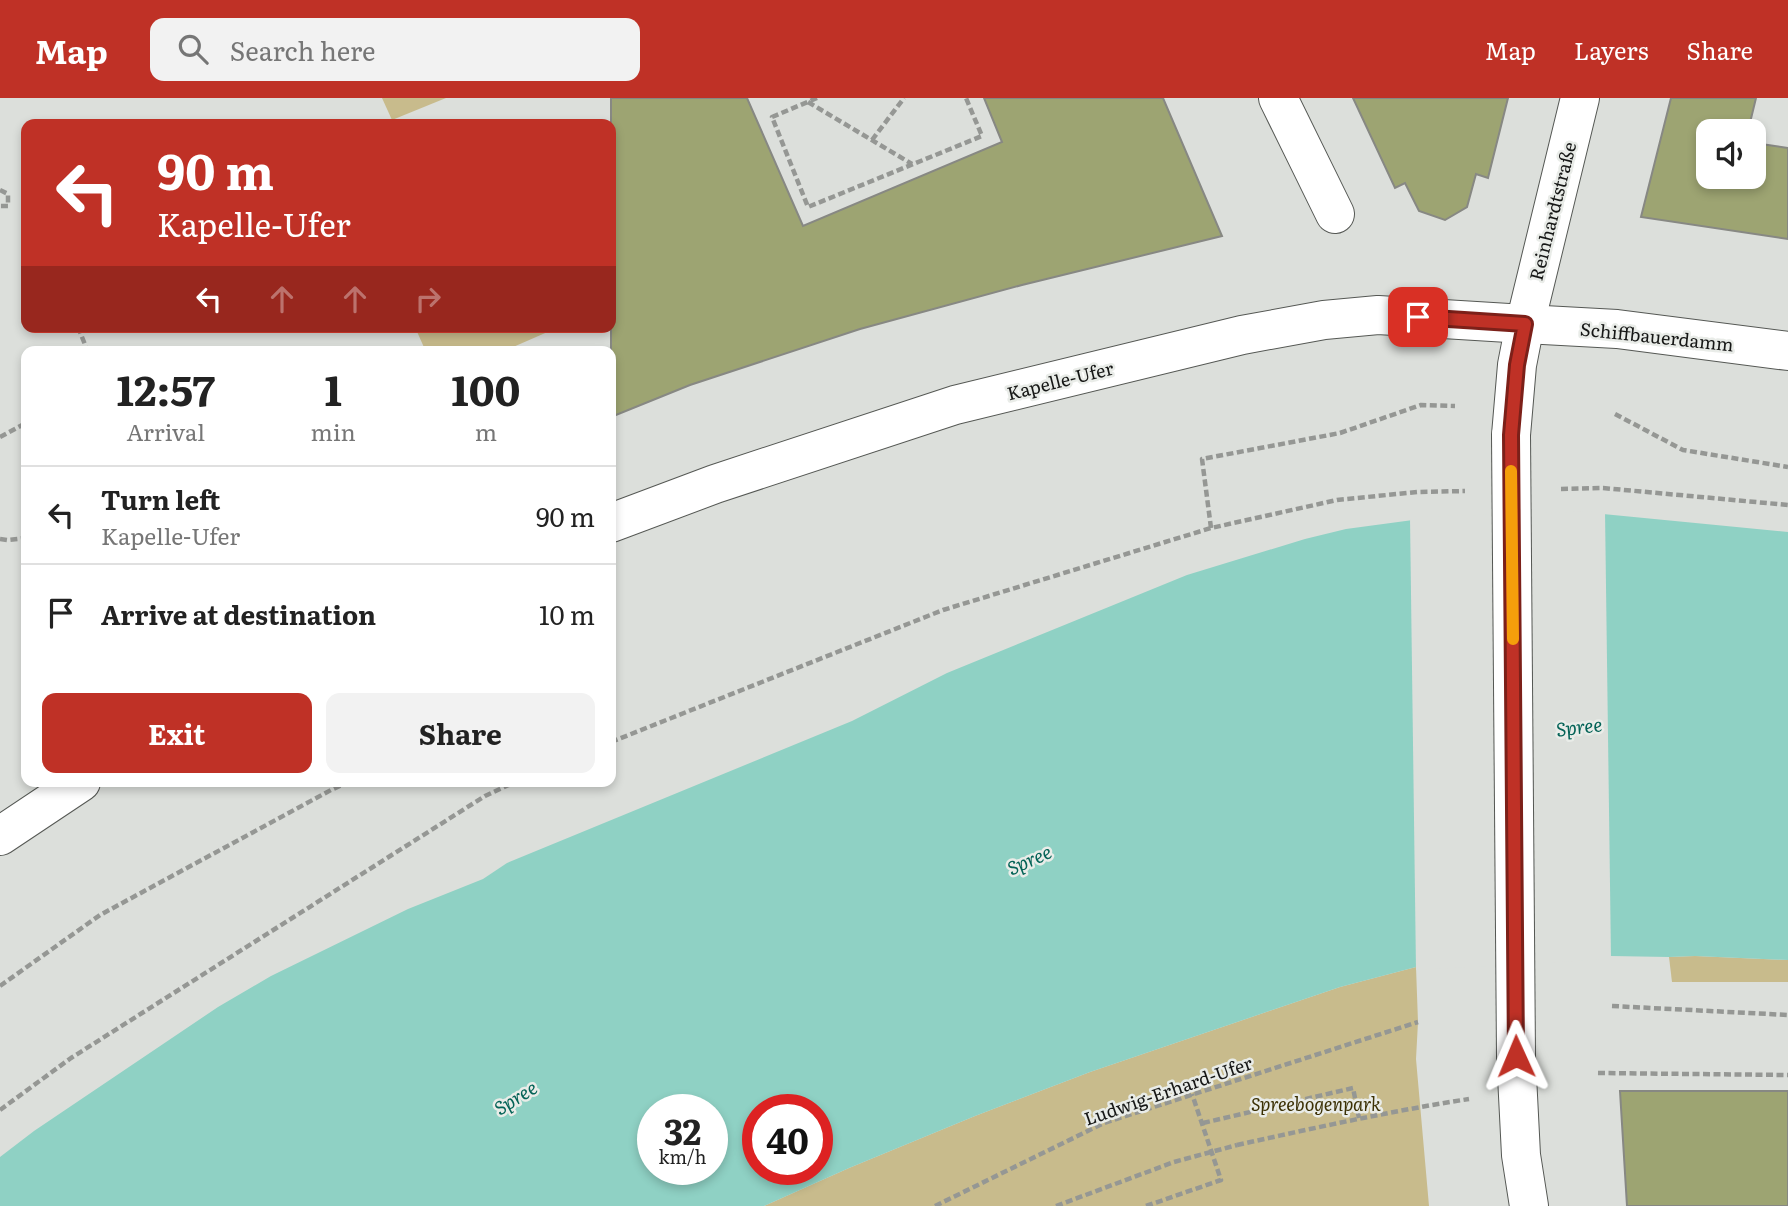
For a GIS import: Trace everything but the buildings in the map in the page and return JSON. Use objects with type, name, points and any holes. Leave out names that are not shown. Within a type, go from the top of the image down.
[{"type":"street","points":[[1278,98],[1335,214]]},
{"type":"street","name":"Reinhardtstraße","points":[[1529,1206],[1521,1155],[1516,1056],[1511,435],[1517,365],[1525,324],[1580,98]]},
{"type":"street","name":"Kapelle-Ufer","points":[[616,521],[715,484],[956,405],[1242,335],[1324,320],[1378,315],[1525,324]]},
{"type":"street","name":"Schiffbauerdamm","points":[[1525,324],[1617,330],[1788,351]]},
{"type":"street","points":[[0,836],[74,787]]},
{"type":"path","points":[[817,98],[772,117],[808,207],[982,136],[966,98]]},
{"type":"path","points":[[872,140],[904,98]]},
{"type":"path","points":[[807,102],[912,164]]},
{"type":"path","points":[[0,190],[8,194],[8,205],[0,206]]},
{"type":"path","points":[[1211,527],[1202,459],[1340,433],[1421,405],[1455,406]]},
{"type":"path","points":[[1615,414],[1682,450],[1788,467]]},
{"type":"path","points":[[0,437],[21,426]]},
{"type":"path","points":[[1550,489],[1603,488],[1788,505]]},
{"type":"path","points":[[616,740],[943,610],[1211,527],[1337,500],[1417,492],[1470,491]]},
{"type":"path","points":[[0,539],[21,539]]},
{"type":"path","points":[[0,986],[100,915],[337,787]]},
{"type":"path","points":[[0,1110],[83,1050],[485,796],[504,787]]},
{"type":"path","points":[[1612,1006],[1788,1015]]},
{"type":"path","name":"Ludwig-Erhard-Ufer","points":[[935,1206],[1104,1123],[1418,1022]]},
{"type":"path","points":[[1598,1073],[1788,1075]]},
{"type":"path","points":[[1203,1123],[1353,1088],[1359,1118]]},
{"type":"path","points":[[1146,1206],[1221,1180],[1192,1094]]},
{"type":"path","points":[[1056,1206],[1174,1162],[1237,1145],[1441,1103]]},
{"type":"green space","points":[[382,98],[446,98],[394,119],[392,119]]},
{"type":"green space","points":[[418,333],[545,333],[516,346],[423,346]]},
{"type":"green space","points":[[1669,957],[1788,960],[1788,982],[1672,982]]},
{"type":"green space","name":"Spreebogenpark","points":[[1416,967],[1416,1059],[1429,1206],[764,1206],[811,1185],[833,1185],[833,1175],[849,1168],[1090,1072],[1340,987]]},
{"type":"water","name":"Spree","points":[[1603,514],[1788,532],[1788,960],[1611,956],[1416,967],[1340,987],[1090,1072],[833,1175],[833,1094],[742,1094],[742,1185],[811,1185],[764,1206],[0,1206],[0,1157],[34,1131],[218,1007],[271,976],[408,909],[483,879],[507,863],[852,721],[947,673],[1187,575],[1346,529],[1413,520]]},
{"type":"pier","points":[[1605,511],[1611,959],[1416,970],[1410,517]]},
{"type":"slow traffic","points":[[1511,471],[1513,639]]},
{"type":"route","points":[[1418,317],[1525,324],[1517,365],[1511,435],[1516,1056]]}]
